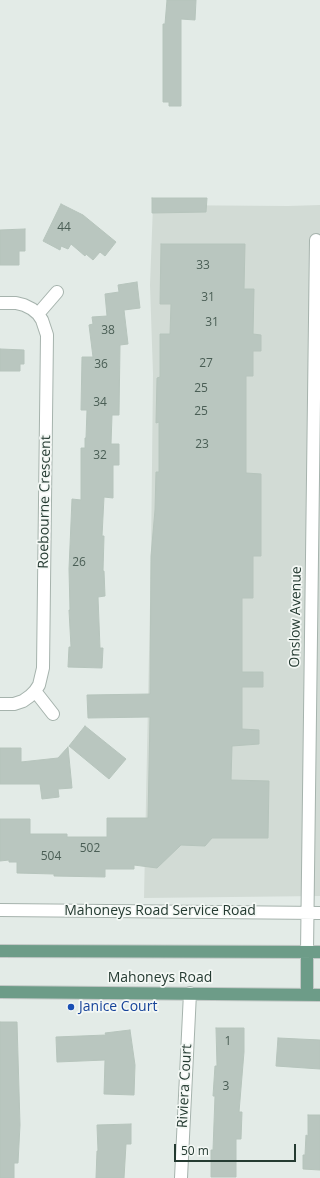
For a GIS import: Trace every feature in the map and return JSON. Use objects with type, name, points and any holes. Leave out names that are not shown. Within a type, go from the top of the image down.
[{"type":"main road","name":"Mahoneys Road","points":[[0,951],[320,952]]},
{"type":"main road","name":"Onslow Avenue","points":[[307,952],[307,995]]},
{"type":"main road","name":"Mahoneys Road","points":[[0,992],[320,994]]},
{"type":"street","name":"Onslow Avenue","points":[[307,952],[316,240]]},
{"type":"street","points":[[0,303],[16,303],[24,305],[38,314],[57,292]]},
{"type":"street","name":"Roebourne Crescent","points":[[35,691],[39,685],[43,668],[47,336],[45,327],[38,314]]},
{"type":"street","points":[[0,704],[14,704],[23,701],[35,691],[53,714]]},
{"type":"street","name":"Mahoneys Road Service Road","points":[[0,910],[320,913]]},
{"type":"street","name":"Riviera Court","points":[[180,1178],[190,993]]},
{"type":"shaded area","points":[[153,205],[320,205],[320,896],[144,898],[151,556],[153,374],[150,285]]},
{"type":"building","points":[[167,0],[196,0],[195,20],[181,19],[181,106],[169,106],[169,102],[163,102],[163,24],[165,24]]},
{"type":"building","points":[[152,198],[207,198],[206,212],[152,213]]},
{"type":"building","points":[[61,204],[83,215],[116,242],[105,256],[100,252],[93,260],[86,254],[85,256],[71,244],[68,249],[61,246],[60,250],[43,241]]},
{"type":"building","points":[[25,229],[25,251],[19,251],[19,265],[0,265],[0,230]]},
{"type":"building","points":[[161,244],[245,244],[244,289],[254,289],[253,334],[261,335],[261,351],[253,351],[253,376],[246,376],[246,473],[261,474],[261,556],[253,556],[253,598],[242,598],[242,672],[263,672],[263,687],[242,687],[242,729],[259,730],[259,744],[232,746],[231,780],[269,781],[268,838],[212,838],[205,846],[181,845],[157,868],[134,865],[134,869],[105,869],[105,877],[54,876],[54,874],[17,873],[17,862],[9,862],[9,860],[0,861],[0,819],[30,819],[30,834],[67,834],[67,837],[107,837],[107,818],[148,818],[150,717],[88,718],[87,695],[150,694],[151,556],[155,510],[156,472],[159,472],[159,422],[156,423],[157,378],[160,377],[160,334],[170,334],[171,304],[160,304]]},
{"type":"building","points":[[137,282],[140,308],[124,310],[128,344],[120,345],[119,415],[112,415],[111,444],[119,444],[119,465],[113,465],[113,498],[104,497],[102,536],[104,536],[103,571],[105,596],[98,597],[100,648],[103,648],[102,668],[68,667],[69,647],[71,647],[69,569],[72,499],[81,500],[81,448],[85,448],[86,438],[87,410],[81,410],[82,357],[93,357],[89,325],[93,324],[92,317],[107,316],[105,294],[119,292],[118,285]]},
{"type":"building","points":[[0,349],[24,350],[24,364],[20,364],[20,371],[0,371]]},
{"type":"building","points":[[85,726],[126,759],[109,779],[69,746]]},
{"type":"building","points":[[68,747],[72,788],[58,789],[59,797],[42,799],[40,784],[0,784],[0,748],[21,748],[21,762],[58,758]]},
{"type":"building","points":[[0,1022],[17,1022],[20,1125],[18,1163],[14,1163],[14,1178],[0,1178]]},
{"type":"building","points":[[216,1028],[244,1028],[244,1052],[239,1112],[242,1112],[241,1139],[236,1139],[236,1177],[211,1177],[211,1150],[213,1150],[215,1096],[213,1096],[215,1066],[217,1066]]},
{"type":"building","points":[[130,1030],[135,1065],[134,1095],[104,1094],[105,1060],[57,1062],[56,1037],[106,1035],[105,1033]]},
{"type":"building","points":[[278,1038],[320,1040],[320,1069],[276,1066]]},
{"type":"building","points":[[308,1115],[320,1115],[320,1170],[303,1169],[303,1155],[305,1155],[306,1135],[308,1136]]},
{"type":"building","points":[[131,1124],[131,1144],[126,1144],[124,1178],[96,1178],[98,1151],[97,1125]]},
{"type":"place","name":"Janice Court","points":[[71,1007]]}]
